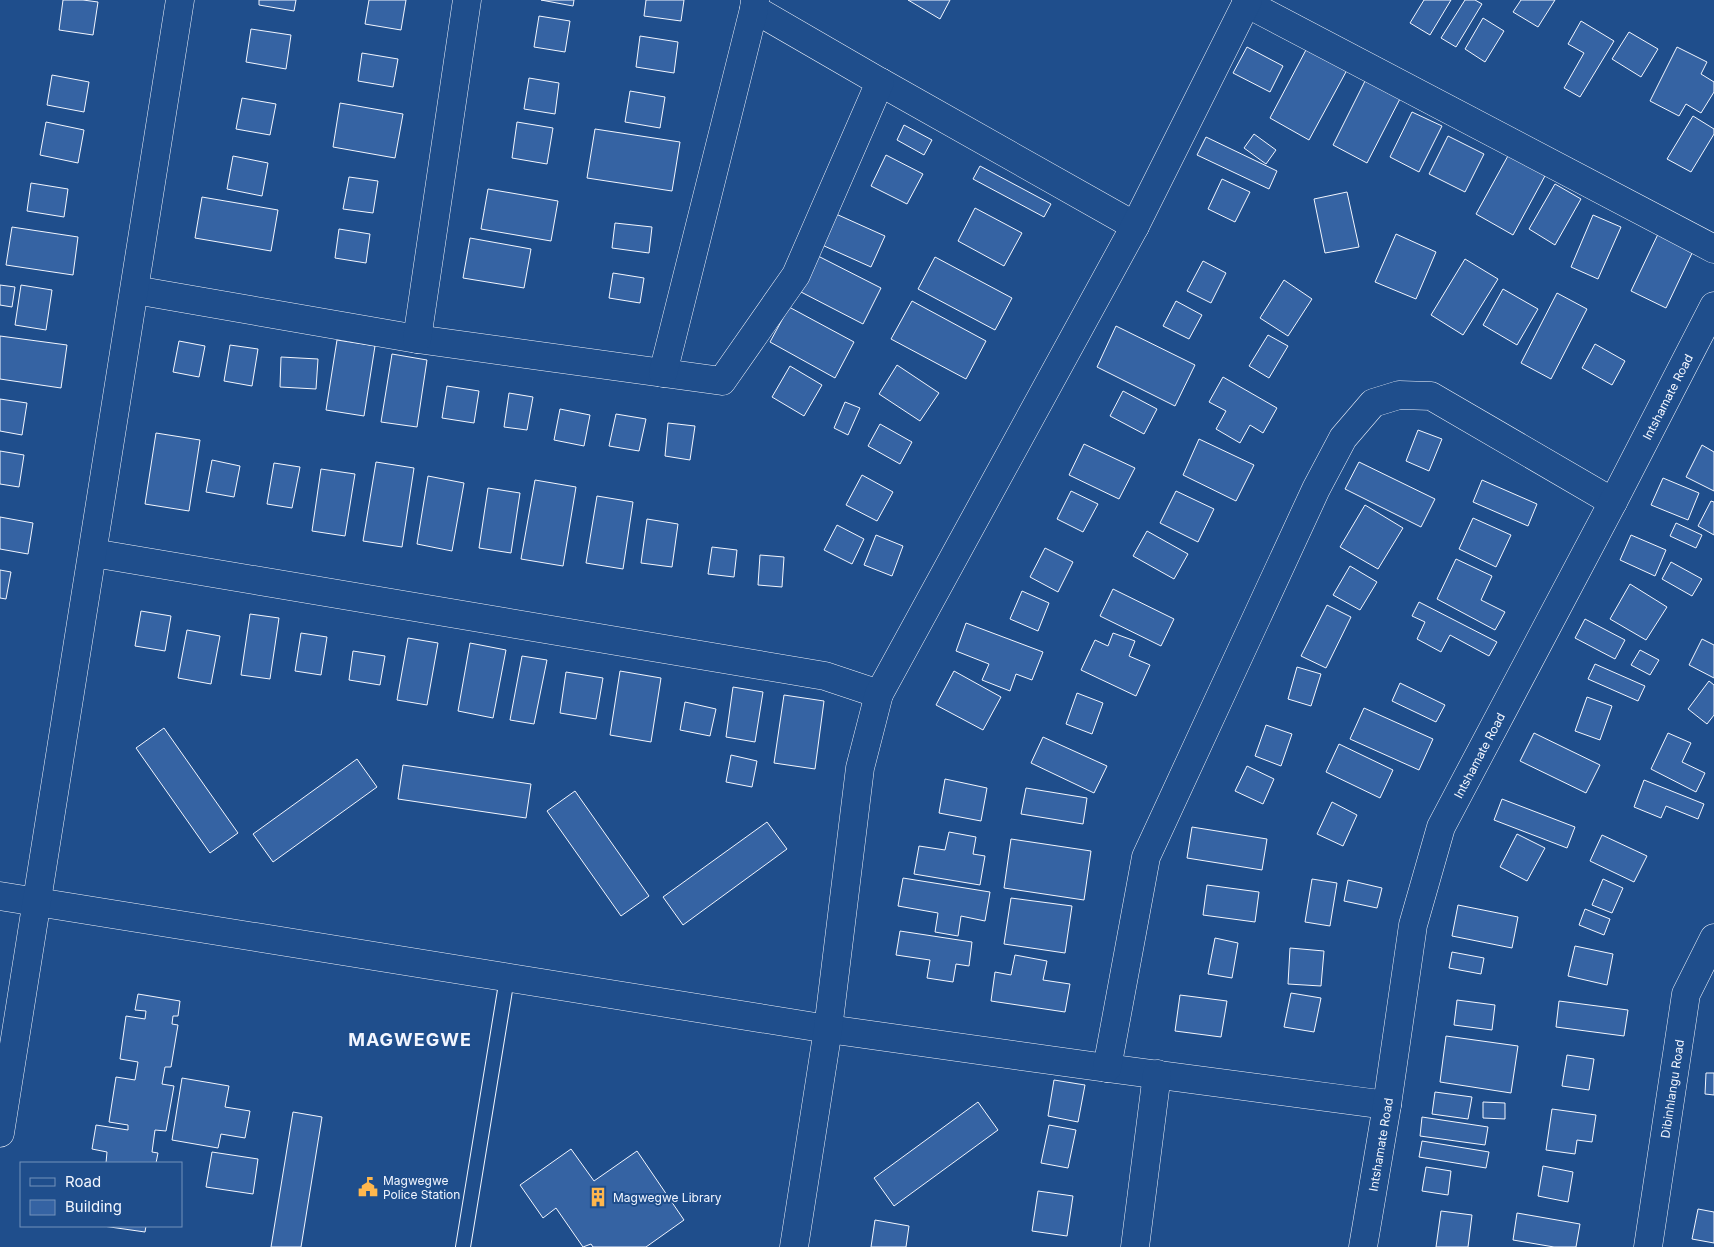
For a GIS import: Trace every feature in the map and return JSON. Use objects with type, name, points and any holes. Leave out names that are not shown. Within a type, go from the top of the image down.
[{"type":"street","points":[[0,1133],[180,0]]},
{"type":"street","points":[[416,339],[468,0]]},
{"type":"street","points":[[794,1247],[828,1029],[860,768],[879,694],[1135,226],[1247,2],[1714,249]]},
{"type":"street","points":[[663,373],[754,5],[880,82],[1135,226]]},
{"type":"street","points":[[135,290],[416,339],[722,381],[796,275],[880,82]]},
{"type":"street","name":"Intshamate Road","points":[[1364,1247],[1413,925],[1441,827],[1613,502],[1714,306]]},
{"type":"street","points":[[1107,1068],[1146,857],[1316,489],[1343,438],[1374,403],[1400,395],[1431,396],[1613,502]]},
{"type":"street","points":[[93,554],[825,676],[879,694]]},
{"type":"street","points":[[0,896],[828,1029],[1107,1068],[1387,1104]]},
{"type":"street","name":"Dibinhlangu Road","points":[[1648,1247],[1686,994],[1714,938]]},
{"type":"street","points":[[1135,1247],[1157,1074]]},
{"type":"lane","points":[[463,1247],[507,978]]},
{"type":"building","points":[[63,0],[98,2],[93,35],[59,30]]},
{"type":"building","points":[[259,0],[296,0],[294,11],[259,5]]},
{"type":"building","points":[[369,0],[406,0],[401,30],[365,24]]},
{"type":"building","points":[[541,0],[574,0],[573,6]]},
{"type":"building","points":[[646,0],[684,0],[681,21],[644,16]]},
{"type":"building","points":[[908,0],[950,0],[940,19]]},
{"type":"building","points":[[1424,0],[1451,0],[1430,35],[1410,23]]},
{"type":"building","points":[[1465,0],[1475,0],[1482,4],[1456,47],[1441,38]]},
{"type":"building","points":[[1521,0],[1555,0],[1538,27],[1513,12]]},
{"type":"building","points":[[539,16],[570,21],[565,52],[534,47]]},
{"type":"building","points":[[1483,18],[1504,31],[1485,62],[1465,49]]},
{"type":"building","points":[[1581,21],[1614,41],[1580,97],[1564,88],[1584,53],[1568,44]]},
{"type":"building","points":[[251,29],[291,35],[286,69],[246,62]]},
{"type":"building","points":[[1629,32],[1658,49],[1641,77],[1612,59]]},
{"type":"building","points":[[640,36],[678,42],[674,73],[636,67]]},
{"type":"building","points":[[1247,47],[1283,66],[1270,92],[1233,73]]},
{"type":"building","points":[[1677,47],[1707,62],[1701,74],[1714,82],[1714,92],[1701,113],[1686,104],[1679,116],[1650,101]]},
{"type":"building","points":[[1307,48],[1347,70],[1309,140],[1270,118]]},
{"type":"building","points":[[362,53],[398,59],[393,87],[358,81]]},
{"type":"building","points":[[52,75],[89,82],[84,112],[47,105]]},
{"type":"building","points":[[1367,77],[1402,95],[1367,163],[1333,145]]},
{"type":"building","points":[[529,78],[559,83],[555,114],[524,109]]},
{"type":"building","points":[[630,91],[665,97],[660,128],[625,122]]},
{"type":"building","points":[[242,98],[276,104],[270,135],[236,129]]},
{"type":"building","points":[[340,103],[403,114],[395,158],[333,147]]},
{"type":"building","points":[[1412,112],[1442,126],[1419,172],[1390,157]]},
{"type":"building","points":[[1693,116],[1714,129],[1714,134],[1691,172],[1667,159]]},
{"type":"building","points":[[46,122],[84,130],[78,163],[40,155]]},
{"type":"building","points":[[517,122],[553,128],[547,164],[512,158]]},
{"type":"building","points":[[904,125],[932,140],[924,155],[897,140]]},
{"type":"building","points":[[595,129],[680,142],[672,191],[587,178]]},
{"type":"building","points":[[1254,134],[1276,150],[1266,164],[1244,148]]},
{"type":"building","points":[[1448,136],[1484,154],[1465,192],[1429,174]]},
{"type":"building","points":[[1206,137],[1277,171],[1269,189],[1197,155]]},
{"type":"building","points":[[1509,154],[1546,174],[1513,235],[1476,214]]},
{"type":"building","points":[[886,155],[923,174],[907,204],[871,186]]},
{"type":"building","points":[[233,156],[268,163],[262,196],[227,189]]},
{"type":"building","points":[[980,166],[1051,204],[1044,217],[973,179]]},
{"type":"building","points":[[349,177],[378,181],[373,213],[343,209]]},
{"type":"building","points":[[1222,179],[1250,192],[1235,222],[1208,209]]},
{"type":"building","points":[[31,183],[68,189],[64,217],[27,211]]},
{"type":"building","points":[[1555,184],[1581,199],[1555,245],[1529,229]]},
{"type":"building","points":[[488,189],[558,201],[551,241],[481,229]]},
{"type":"building","points":[[1347,192],[1359,247],[1325,253],[1314,199]]},
{"type":"building","points":[[202,197],[278,210],[271,251],[195,238]]},
{"type":"building","points":[[975,208],[1022,233],[1004,266],[958,241]]},
{"type":"building","points":[[836,214],[885,236],[871,267],[822,245]]},
{"type":"building","points":[[1593,215],[1621,227],[1598,279],[1571,267]]},
{"type":"building","points":[[615,223],[652,227],[649,253],[612,248]]},
{"type":"building","points":[[12,227],[78,237],[73,275],[6,265]]},
{"type":"building","points":[[339,229],[370,234],[366,263],[335,258]]},
{"type":"building","points":[[1659,232],[1694,249],[1666,308],[1631,291]]},
{"type":"building","points":[[1396,234],[1436,252],[1416,299],[1375,282]]},
{"type":"building","points":[[470,238],[531,249],[524,288],[463,278]]},
{"type":"building","points":[[818,256],[881,288],[863,324],[801,292]]},
{"type":"building","points":[[935,257],[1012,298],[995,330],[918,289]]},
{"type":"building","points":[[1465,259],[1498,279],[1463,335],[1431,315]]},
{"type":"building","points":[[1203,261],[1226,273],[1211,303],[1187,291]]},
{"type":"building","points":[[613,273],[644,278],[640,303],[609,298]]},
{"type":"building","points":[[1284,280],[1312,299],[1288,336],[1260,318]]},
{"type":"building","points":[[0,285],[15,287],[12,307],[0,305]]},
{"type":"building","points":[[21,285],[52,290],[46,330],[15,325]]},
{"type":"building","points":[[1503,289],[1538,309],[1517,345],[1483,325]]},
{"type":"building","points":[[1557,293],[1587,309],[1551,379],[1521,363]]},
{"type":"building","points":[[912,301],[986,341],[966,379],[891,339]]},
{"type":"building","points":[[1176,301],[1202,315],[1189,339],[1163,326]]},
{"type":"building","points":[[789,307],[854,342],[835,378],[770,342]]},
{"type":"building","points":[[1116,326],[1195,365],[1175,406],[1097,367]]},
{"type":"building","points":[[1268,335],[1288,346],[1269,378],[1249,366]]},
{"type":"building","points":[[0,336],[67,345],[61,388],[0,379]]},
{"type":"building","points":[[337,340],[375,346],[364,416],[326,410]]},
{"type":"building","points":[[179,341],[205,346],[199,377],[173,372]]},
{"type":"building","points":[[1595,344],[1625,361],[1612,385],[1582,368]]},
{"type":"building","points":[[230,345],[258,349],[252,386],[224,381]]},
{"type":"building","points":[[392,354],[427,360],[417,427],[381,422]]},
{"type":"building","points":[[281,357],[318,359],[316,389],[280,387]]},
{"type":"building","points":[[897,365],[939,393],[920,421],[879,394]]},
{"type":"building","points":[[790,366],[822,385],[804,416],[772,397]]},
{"type":"building","points":[[1223,377],[1277,408],[1263,433],[1250,425],[1240,443],[1216,429],[1226,411],[1209,402]]},
{"type":"building","points":[[447,386],[479,391],[474,423],[442,418]]},
{"type":"building","points":[[1123,391],[1157,409],[1144,434],[1110,416]]},
{"type":"building","points":[[509,393],[533,397],[527,430],[504,427]]},
{"type":"building","points":[[0,399],[27,403],[22,435],[0,431]]},
{"type":"building","points":[[845,402],[860,408],[848,435],[834,428]]},
{"type":"building","points":[[560,409],[590,415],[584,446],[554,440]]},
{"type":"building","points":[[616,414],[646,419],[639,451],[609,446]]},
{"type":"building","points":[[668,423],[695,426],[690,460],[665,456]]},
{"type":"building","points":[[880,424],[912,442],[900,464],[868,446]]},
{"type":"building","points":[[1418,430],[1442,439],[1429,471],[1406,461]]},
{"type":"building","points":[[156,433],[200,440],[189,511],[145,504]]},
{"type":"building","points":[[1199,439],[1254,465],[1236,501],[1183,475]]},
{"type":"building","points":[[1084,444],[1135,468],[1119,499],[1069,475]]},
{"type":"building","points":[[1702,445],[1714,452],[1714,491],[1686,477]]},
{"type":"building","points":[[0,451],[24,455],[19,487],[0,484]]},
{"type":"building","points":[[212,460],[240,466],[234,497],[206,492]]},
{"type":"building","points":[[376,462],[414,468],[402,547],[363,541]]},
{"type":"building","points":[[1359,462],[1435,499],[1421,527],[1345,489]]},
{"type":"building","points":[[274,463],[300,467],[292,508],[267,504]]},
{"type":"building","points":[[321,469],[355,474],[345,536],[312,531]]},
{"type":"building","points":[[862,475],[893,492],[877,521],[846,505]]},
{"type":"building","points":[[428,476],[464,483],[452,551],[417,544]]},
{"type":"building","points":[[1663,478],[1699,493],[1688,520],[1651,505]]},
{"type":"building","points":[[535,480],[576,487],[563,566],[521,559]]},
{"type":"building","points":[[1482,480],[1537,504],[1528,526],[1473,502]]},
{"type":"building","points":[[488,488],[520,493],[511,553],[479,548]]},
{"type":"building","points":[[1071,491],[1098,504],[1083,532],[1057,519]]},
{"type":"building","points":[[1176,491],[1214,509],[1198,542],[1160,523]]},
{"type":"building","points":[[597,496],[633,502],[623,569],[586,563]]},
{"type":"building","points":[[1711,501],[1714,502],[1714,535],[1698,526]]},
{"type":"building","points":[[1365,505],[1403,528],[1378,569],[1340,547]]},
{"type":"building","points":[[0,517],[33,523],[28,554],[0,549]]},
{"type":"building","points":[[1473,518],[1511,535],[1496,567],[1459,549]]},
{"type":"building","points":[[647,519],[678,524],[672,567],[641,563]]},
{"type":"building","points":[[1676,523],[1702,535],[1696,548],[1670,536]]},
{"type":"building","points":[[837,525],[864,539],[852,564],[824,550]]},
{"type":"building","points":[[1147,531],[1188,554],[1174,579],[1133,556]]},
{"type":"building","points":[[876,535],[903,546],[892,576],[864,565]]},
{"type":"building","points":[[1631,535],[1666,550],[1655,576],[1620,560]]},
{"type":"building","points":[[712,547],[737,550],[734,577],[708,574]]},
{"type":"building","points":[[1045,548],[1073,562],[1058,592],[1030,577]]},
{"type":"building","points":[[760,555],[784,557],[782,587],[758,585]]},
{"type":"building","points":[[1456,559],[1492,576],[1481,600],[1505,612],[1495,630],[1437,599]]},
{"type":"building","points":[[1671,562],[1702,579],[1692,596],[1662,579]]},
{"type":"building","points":[[1350,566],[1377,582],[1360,610],[1333,595]]},
{"type":"building","points":[[0,570],[11,572],[6,599],[0,598]]},
{"type":"building","points":[[1630,584],[1667,607],[1646,640],[1610,619]]},
{"type":"building","points":[[1113,589],[1174,619],[1161,646],[1100,616]]},
{"type":"building","points":[[1022,591],[1049,603],[1038,631],[1010,619]]},
{"type":"building","points":[[1419,602],[1497,642],[1489,656],[1450,635],[1441,652],[1417,639],[1425,622],[1412,616]]},
{"type":"building","points":[[1327,605],[1351,617],[1326,668],[1301,656]]},
{"type":"building","points":[[141,611],[171,616],[165,651],[135,646]]},
{"type":"building","points":[[250,614],[279,618],[270,679],[241,675]]},
{"type":"building","points":[[1585,619],[1625,640],[1615,659],[1575,638]]},
{"type":"building","points":[[966,623],[1043,652],[1032,680],[1016,674],[1010,691],[982,680],[989,664],[956,651]]},
{"type":"building","points":[[187,630],[220,636],[211,684],[178,678]]},
{"type":"building","points":[[301,633],[327,637],[321,675],[295,671]]},
{"type":"building","points":[[1113,633],[1135,641],[1129,656],[1150,665],[1136,696],[1081,670],[1095,640],[1108,646]]},
{"type":"building","points":[[408,638],[438,643],[427,705],[397,700]]},
{"type":"building","points":[[1702,639],[1714,645],[1714,678],[1689,665]]},
{"type":"building","points":[[470,643],[506,650],[493,718],[458,711]]},
{"type":"building","points":[[1640,650],[1659,660],[1650,675],[1631,665]]},
{"type":"building","points":[[353,651],[385,656],[380,685],[349,680]]},
{"type":"building","points":[[522,656],[547,660],[534,724],[510,720]]},
{"type":"building","points":[[1595,664],[1645,686],[1638,701],[1588,679]]},
{"type":"building","points":[[1297,667],[1321,674],[1311,706],[1288,699]]},
{"type":"building","points":[[620,671],[661,678],[651,742],[610,735]]},
{"type":"building","points":[[954,671],[1001,697],[983,730],[936,705]]},
{"type":"building","points":[[566,672],[603,678],[596,719],[560,713]]},
{"type":"building","points":[[1709,681],[1714,685],[1714,715],[1707,724],[1688,709]]},
{"type":"building","points":[[1400,683],[1445,705],[1436,722],[1392,701]]},
{"type":"building","points":[[733,687],[763,692],[755,742],[726,737]]},
{"type":"building","points":[[1077,693],[1103,703],[1092,734],[1066,724]]},
{"type":"building","points":[[784,695],[824,701],[815,769],[774,763]]},
{"type":"building","points":[[1587,697],[1612,706],[1600,740],[1575,731]]},
{"type":"building","points":[[685,702],[716,709],[710,736],[680,730]]},
{"type":"building","points":[[1364,708],[1433,739],[1419,770],[1350,739]]},
{"type":"building","points":[[1266,725],[1292,734],[1281,766],[1255,756]]},
{"type":"building","points":[[164,728],[238,833],[210,853],[136,748]]},
{"type":"building","points":[[1534,733],[1600,765],[1586,793],[1520,761]]},
{"type":"building","points":[[1668,733],[1691,743],[1682,762],[1705,773],[1696,792],[1651,769]]},
{"type":"building","points":[[1043,737],[1107,766],[1094,793],[1031,763]]},
{"type":"building","points":[[1339,744],[1393,770],[1380,798],[1326,772]]},
{"type":"building","points":[[731,755],[757,761],[752,787],[726,782]]},
{"type":"building","points":[[357,759],[377,787],[273,862],[253,834]]},
{"type":"building","points":[[403,765],[531,784],[526,818],[398,799]]},
{"type":"building","points":[[1247,766],[1274,779],[1263,804],[1235,791]]},
{"type":"building","points":[[945,779],[987,788],[981,821],[939,813]]},
{"type":"building","points":[[1644,780],[1704,804],[1698,819],[1666,806],[1661,818],[1634,807]]},
{"type":"building","points":[[1026,788],[1087,798],[1083,824],[1021,814]]},
{"type":"building","points":[[575,791],[649,896],[621,916],[547,811]]},
{"type":"building","points":[[1502,799],[1575,827],[1567,848],[1494,820]]},
{"type":"building","points":[[1332,802],[1357,815],[1343,846],[1317,834]]},
{"type":"building","points":[[767,822],[787,849],[683,925],[663,897]]},
{"type":"building","points":[[1192,827],[1267,839],[1262,870],[1187,858]]},
{"type":"building","points":[[949,832],[976,837],[973,854],[985,856],[980,885],[914,874],[919,846],[945,850]]},
{"type":"building","points":[[1517,834],[1545,848],[1527,881],[1500,867]]},
{"type":"building","points":[[1602,835],[1647,856],[1634,882],[1590,861]]},
{"type":"building","points":[[1011,839],[1091,851],[1084,900],[1004,888]]},
{"type":"building","points":[[903,878],[990,892],[985,921],[961,916],[958,936],[935,932],[938,913],[898,906]]},
{"type":"building","points":[[1312,879],[1337,883],[1330,926],[1305,922]]},
{"type":"building","points":[[1603,879],[1623,888],[1612,913],[1592,905]]},
{"type":"building","points":[[1348,880],[1382,888],[1377,908],[1344,901]]},
{"type":"building","points":[[1207,885],[1259,892],[1255,922],[1203,915]]},
{"type":"building","points":[[1011,898],[1072,906],[1065,953],[1004,944]]},
{"type":"building","points":[[1458,905],[1518,917],[1512,948],[1452,936]]},
{"type":"building","points":[[1585,909],[1610,919],[1604,935],[1579,925]]},
{"type":"building","points":[[900,931],[972,942],[969,966],[956,964],[953,982],[927,978],[930,960],[896,955]]},
{"type":"building","points":[[1215,938],[1238,943],[1232,978],[1208,974]]},
{"type":"building","points":[[1575,946],[1613,954],[1607,985],[1568,976]]},
{"type":"building","points":[[1290,948],[1324,951],[1321,986],[1288,984]]},
{"type":"building","points":[[1452,952],[1484,958],[1481,974],[1449,968]]},
{"type":"building","points":[[1015,955],[1047,961],[1043,980],[1070,984],[1065,1012],[991,1001],[995,972],[1011,975]]},
{"type":"building","points":[[1291,993],[1321,998],[1314,1032],[1284,1027]]},
{"type":"building","points":[[138,994],[180,1001],[178,1016],[173,1016],[172,1024],[178,1025],[171,1067],[165,1067],[162,1084],[174,1086],[166,1131],[155,1130],[152,1152],[158,1153],[156,1162],[106,1162],[107,1152],[92,1149],[96,1125],[128,1130],[128,1125],[109,1122],[116,1077],[135,1080],[138,1062],[120,1059],[126,1016],[145,1019],[146,1011],[135,1010]]},
{"type":"building","points":[[1180,995],[1227,1001],[1221,1037],[1175,1031]]},
{"type":"building","points":[[1457,1000],[1495,1005],[1492,1030],[1454,1025]]},
{"type":"building","points":[[1559,1001],[1628,1010],[1624,1036],[1556,1027]]},
{"type":"building","points":[[1446,1036],[1518,1046],[1511,1093],[1440,1082]]},
{"type":"building","points":[[1567,1055],[1594,1059],[1589,1090],[1562,1086]]},
{"type":"building","points":[[1706,1073],[1714,1073],[1714,1095],[1705,1094]]},
{"type":"building","points":[[182,1078],[229,1086],[225,1107],[250,1111],[245,1138],[221,1134],[218,1148],[172,1140]]},
{"type":"building","points":[[1054,1080],[1085,1085],[1078,1122],[1048,1116]]},
{"type":"building","points":[[1435,1092],[1472,1097],[1468,1119],[1432,1114]]},
{"type":"building","points":[[978,1102],[998,1130],[894,1206],[874,1178]]},
{"type":"building","points":[[1483,1102],[1505,1103],[1505,1119],[1483,1118]]},
{"type":"building","points":[[1552,1109],[1596,1115],[1592,1142],[1577,1140],[1575,1154],[1546,1150]]},
{"type":"building","points":[[293,1112],[322,1117],[301,1247],[271,1247]]},
{"type":"building","points":[[1422,1117],[1488,1127],[1485,1145],[1420,1136]]},
{"type":"building","points":[[1049,1125],[1076,1130],[1068,1168],[1041,1163]]},
{"type":"building","points":[[1422,1141],[1489,1152],[1486,1168],[1419,1157]]},
{"type":"building","name":"Magwegwe Library","points":[[571,1149],[594,1181],[637,1151],[684,1220],[646,1247],[593,1247],[591,1244],[583,1247],[556,1208],[543,1218],[520,1185]]},
{"type":"building","points":[[212,1152],[258,1159],[253,1194],[206,1187]]},
{"type":"building","points":[[1543,1166],[1573,1172],[1568,1202],[1538,1196]]},
{"type":"building","points":[[1426,1167],[1451,1171],[1448,1195],[1422,1191]]},
{"type":"building","points":[[1038,1191],[1073,1196],[1067,1236],[1032,1231]]},
{"type":"building","points":[[1698,1209],[1714,1212],[1714,1243],[1692,1239]]},
{"type":"building","points":[[1441,1211],[1472,1215],[1468,1247],[1436,1247]]},
{"type":"building","points":[[1517,1213],[1580,1224],[1576,1247],[1554,1247],[1513,1240]]},
{"type":"building","points":[[875,1220],[909,1226],[906,1247],[871,1247]]},
{"type":"building","points":[[110,1227],[146,1227],[145,1232]]},
{"type":"place","name":"Magwegwe Police Station","points":[[368,1187]]},
{"type":"place","name":"Magwegwe Library","points":[[598,1197]]},
{"type":"district","name":"MAGWEGWE","points":[[410,1039]]}]
